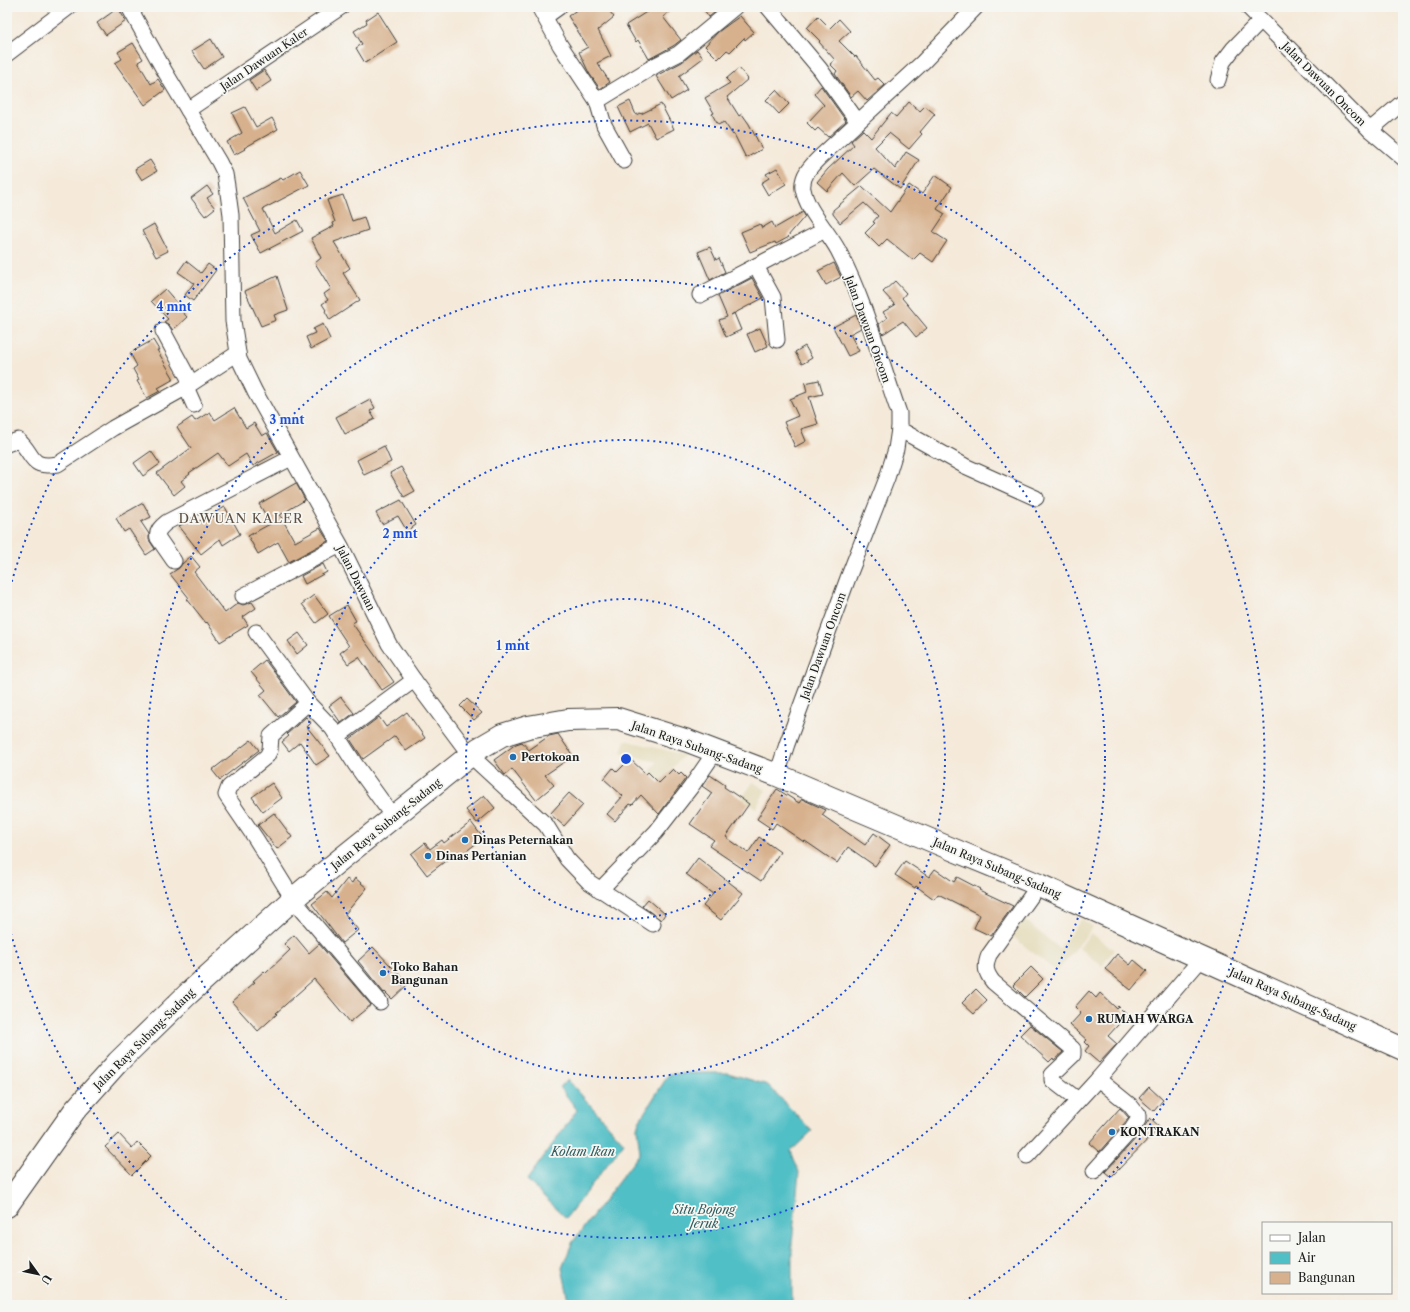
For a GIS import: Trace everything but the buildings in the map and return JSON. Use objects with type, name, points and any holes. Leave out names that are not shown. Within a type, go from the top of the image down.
[{"type":"main road","name":"Jalan Raya Subang-Sadang","points":[[7,1206],[75,1110],[118,1062],[188,994],[293,899],[478,749],[502,735],[528,727],[568,720],[618,719],[688,742],[777,775],[1039,885],[1403,1049]]},
{"type":"street","points":[[7,54],[69,7]]},
{"type":"street","name":"Jalan Dawuan","points":[[129,7],[164,70],[219,162],[224,174],[231,215],[233,321],[238,356],[255,392],[340,545],[389,644],[470,755],[546,825],[567,859],[589,882],[653,924]]},
{"type":"street","name":"Jalan Dawuan Kaler","points":[[188,110],[341,7]]},
{"type":"street","points":[[559,7],[542,12],[560,45],[597,101],[604,125],[624,161]]},
{"type":"street","points":[[597,101],[656,65],[678,54],[735,7]]},
{"type":"street","points":[[768,7],[820,69],[858,122]]},
{"type":"street","name":"Jalan Dawuan Oncom","points":[[777,775],[786,744],[887,478],[896,449],[899,430],[899,413],[860,300],[838,250],[808,203],[803,189],[804,179],[810,168],[923,62],[976,7]]},
{"type":"street","name":"Jalan Dawuan Oncom","points":[[1248,7],[1370,130],[1403,102]]},
{"type":"street","points":[[1218,80],[1223,62],[1233,49],[1261,20]]},
{"type":"street","points":[[1370,130],[1403,158]]},
{"type":"street","points":[[700,295],[825,230]]},
{"type":"street","points":[[756,266],[773,297],[777,340]]},
{"type":"street","points":[[163,331],[188,385],[194,405]]},
{"type":"street","points":[[9,443],[17,440],[20,441],[33,461],[40,464],[48,466],[58,464],[113,428],[238,356]]},
{"type":"street","points":[[899,430],[965,466],[1036,498]]},
{"type":"street","points":[[174,561],[158,538],[157,534],[159,529],[167,522],[291,458]]},
{"type":"street","points":[[243,596],[340,545]]},
{"type":"street","points":[[256,632],[308,703],[338,736],[355,764],[394,818]]},
{"type":"street","points":[[338,736],[414,680]]},
{"type":"street","points":[[308,703],[271,736],[269,744],[270,750],[267,756],[229,787],[226,795],[256,839],[293,899],[380,1002]]},
{"type":"street","points":[[600,890],[656,832],[691,787],[715,752]]},
{"type":"street","points":[[1039,885],[989,955],[985,969],[993,982],[1073,1049],[1073,1055],[1052,1075],[1052,1080],[1078,1100]]},
{"type":"street","points":[[1027,1156],[1098,1079],[1202,958]]},
{"type":"street","points":[[1094,1171],[1138,1120],[1138,1115],[1130,1105],[1098,1079]]},
{"type":"shaded area","points":[[625,740],[684,755],[661,781],[650,771],[657,762],[621,753]]},
{"type":"shaded area","points":[[753,782],[766,790],[756,808],[741,799]]},
{"type":"shaded area","points":[[1082,919],[1093,927],[1057,972],[1012,936],[1024,920],[1059,948]]},
{"type":"shaded area","points":[[1091,933],[1114,950],[1102,966],[1079,948]]},
{"type":"water","name":"Situ Bojong Jeruk","points":[[728,1073],[768,1085],[812,1131],[791,1151],[799,1172],[792,1243],[792,1305],[570,1305],[562,1268],[572,1243],[640,1153],[637,1128],[639,1121],[669,1074]]},
{"type":"water","name":"Kolam Ikan","points":[[568,1080],[624,1143],[566,1218],[527,1180],[577,1110],[560,1087]]},
{"type":"place","name":"Pertokoan","points":[[513,757]]},
{"type":"place","name":"Dinas Peternakan","points":[[465,840]]},
{"type":"place","name":"Dinas Pertanian","points":[[428,856]]},
{"type":"place","name":"Toko Bahan Bangunan","points":[[383,973]]},
{"type":"place","name":"RUMAH WARGA","points":[[1089,1019]]},
{"type":"place","name":"KONTRAKAN","points":[[1112,1132]]},
{"type":"district","name":"DAWUAN KALER","points":[[241,518]]}]
